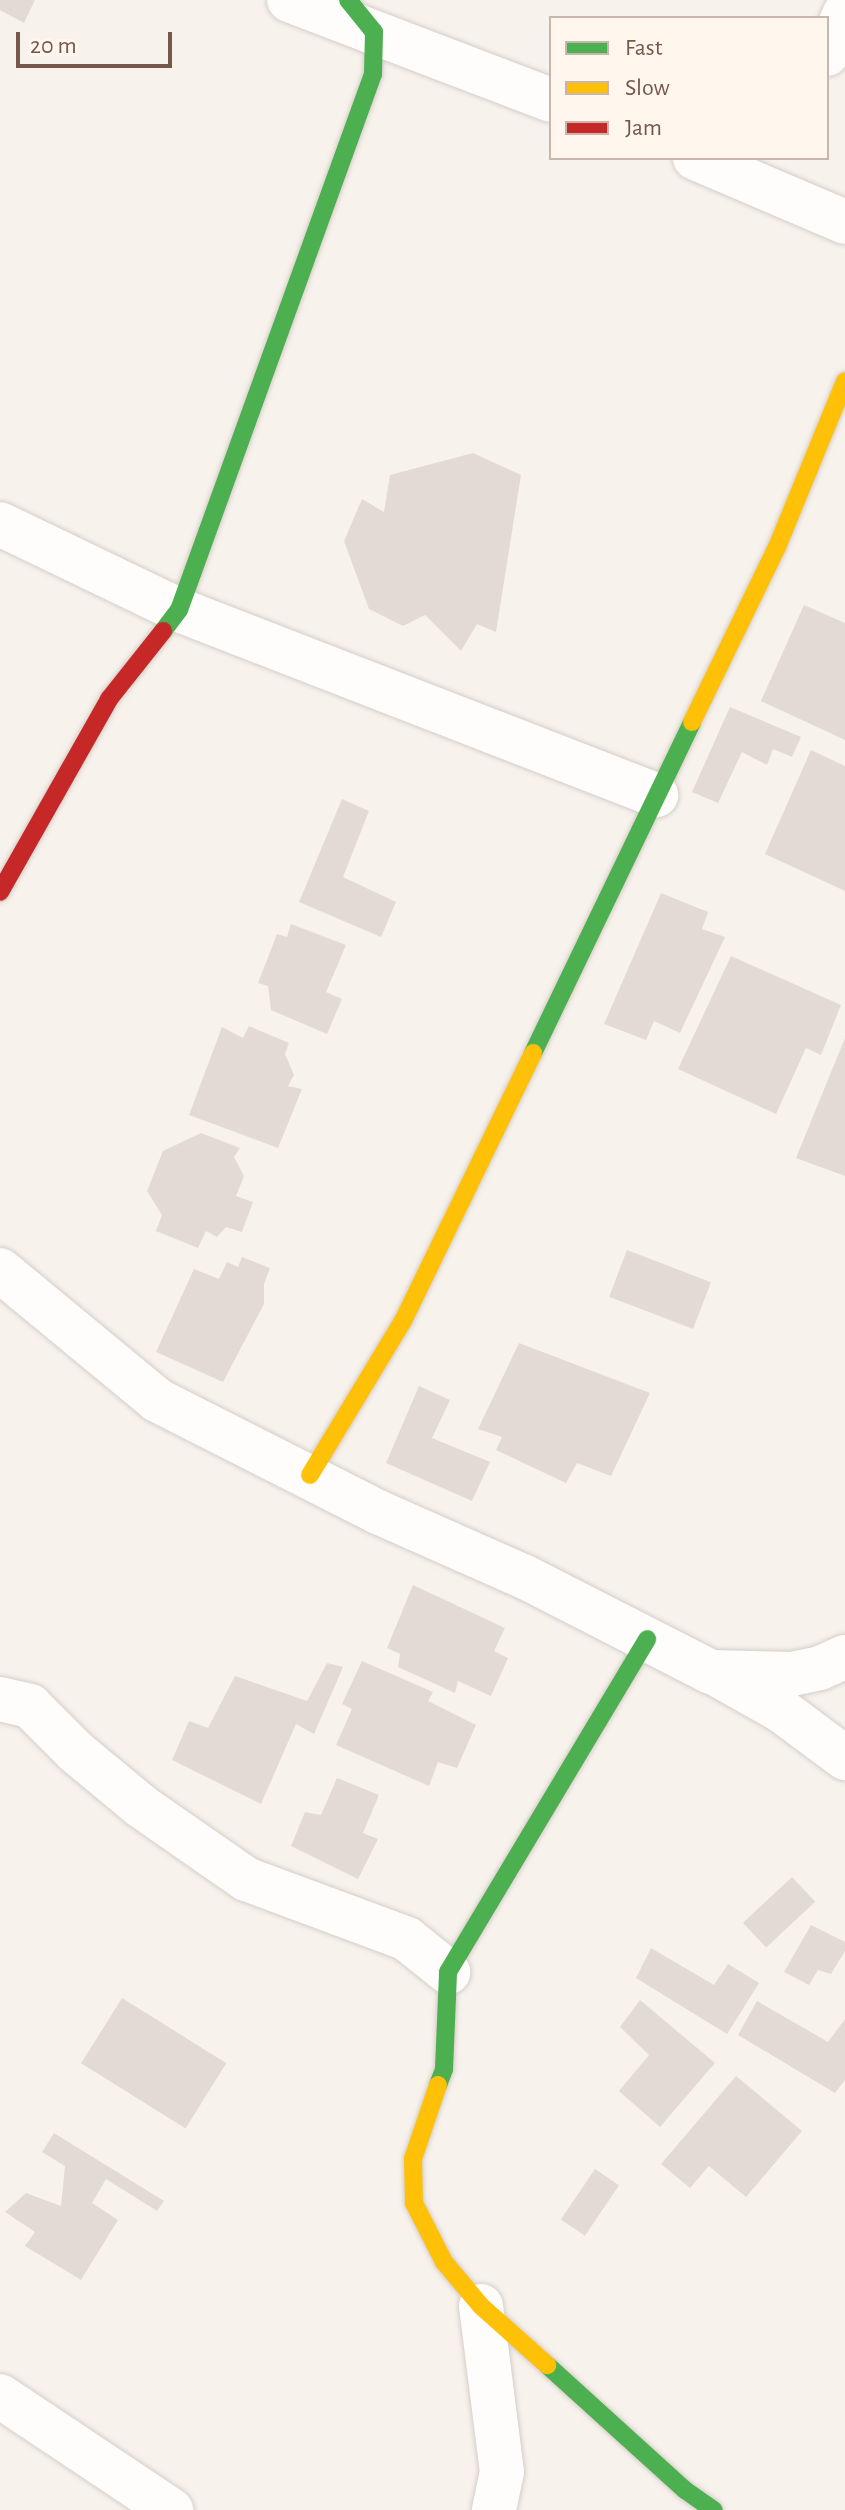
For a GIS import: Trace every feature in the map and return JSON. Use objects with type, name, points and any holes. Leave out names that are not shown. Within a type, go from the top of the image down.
[{"type":"street","points":[[289,0],[361,16],[549,99]]},
{"type":"street","points":[[829,49],[845,13]]},
{"type":"street","points":[[0,892],[109,699],[179,610],[373,74],[361,16]]},
{"type":"street","points":[[705,160],[775,174],[845,222]]},
{"type":"street","points":[[310,1475],[403,1321],[777,547],[845,381]]},
{"type":"street","points":[[0,524],[179,610],[656,795]]},
{"type":"street","points":[[0,1270],[157,1400],[378,1512],[525,1577],[711,1672],[782,1711],[845,1758]]},
{"type":"street","points":[[647,1639],[448,1972],[444,2069],[413,2159],[414,2203],[444,2262],[481,2306],[685,2490],[714,2510]]},
{"type":"street","points":[[711,1672],[792,1674],[845,1657]]},
{"type":"street","points":[[0,1699],[30,1706],[76,1752],[141,1806],[246,1879],[407,1939],[448,1972]]},
{"type":"street","points":[[481,2306],[502,2472],[494,2510]]},
{"type":"street","points":[[0,2396],[171,2510]]},
{"type":"building","points":[[0,0],[35,0],[24,23],[0,10]]},
{"type":"building","points":[[473,453],[521,475],[496,632],[477,624],[461,651],[425,615],[403,626],[369,609],[344,541],[362,499],[384,512],[390,475]]},
{"type":"building","points":[[804,605],[845,623],[845,740],[761,701]]},
{"type":"building","points":[[730,707],[801,737],[792,757],[773,749],[767,765],[742,752],[718,803],[692,792]]},
{"type":"building","points":[[811,750],[845,766],[845,891],[765,854]]},
{"type":"building","points":[[342,799],[369,811],[343,877],[396,902],[381,937],[299,902]]},
{"type":"building","points":[[661,893],[708,912],[702,929],[725,937],[680,1033],[654,1021],[646,1040],[604,1024]]},
{"type":"building","points":[[291,924],[346,945],[326,992],[342,999],[327,1034],[271,1010],[268,986],[258,983],[277,934],[287,937]]},
{"type":"building","points":[[731,956],[841,1005],[821,1055],[806,1048],[776,1114],[678,1069]]},
{"type":"building","points":[[249,1026],[289,1043],[285,1054],[294,1075],[288,1086],[302,1089],[278,1148],[189,1115],[222,1027],[243,1038]]},
{"type":"building","points":[[845,1038],[845,1176],[796,1158]]},
{"type":"building","points":[[201,1133],[240,1148],[234,1157],[244,1176],[236,1196],[253,1202],[242,1232],[226,1227],[217,1237],[206,1231],[198,1248],[156,1231],[162,1215],[147,1191],[163,1151]]},
{"type":"building","points":[[627,1250],[711,1282],[693,1329],[609,1297]]},
{"type":"building","points":[[242,1257],[270,1268],[264,1284],[264,1304],[223,1382],[156,1352],[194,1269],[219,1279],[227,1262],[238,1267]]},
{"type":"building","points":[[519,1343],[650,1393],[611,1476],[577,1463],[566,1483],[496,1450],[502,1437],[478,1429]]},
{"type":"building","points":[[419,1386],[450,1400],[432,1438],[490,1462],[472,1501],[386,1463]]},
{"type":"building","points":[[413,1585],[505,1628],[494,1651],[508,1658],[491,1696],[458,1681],[455,1693],[398,1667],[400,1654],[387,1648]]},
{"type":"building","points":[[362,1661],[433,1692],[428,1701],[476,1725],[457,1768],[438,1762],[429,1786],[336,1745],[352,1709],[342,1704]]},
{"type":"building","points":[[327,1663],[343,1667],[314,1734],[296,1724],[261,1804],[172,1760],[189,1721],[208,1728],[235,1676],[307,1701]]},
{"type":"building","points":[[337,1778],[379,1795],[363,1833],[378,1839],[358,1879],[291,1846],[305,1812],[321,1815]]},
{"type":"building","points":[[792,1877],[815,1902],[766,1948],[743,1923]]},
{"type":"building","points":[[811,1925],[845,1942],[845,1951],[831,1974],[818,1970],[809,1985],[784,1972]]},
{"type":"building","points":[[651,1948],[714,1985],[728,1964],[759,1983],[727,2034],[636,1978]]},
{"type":"building","points":[[122,1998],[226,2063],[186,2128],[81,2063]]},
{"type":"building","points":[[640,2000],[715,2063],[660,2127],[619,2091],[649,2055],[620,2027]]},
{"type":"building","points":[[757,2001],[828,2042],[845,2019],[845,2080],[835,2093],[738,2035]]},
{"type":"building","points":[[736,2076],[802,2131],[746,2197],[709,2166],[690,2188],[661,2164]]},
{"type":"building","points":[[54,2133],[164,2201],[157,2211],[106,2179],[92,2203],[118,2220],[81,2280],[25,2246],[35,2232],[5,2212],[26,2193],[61,2206],[65,2166],[42,2152]]},
{"type":"building","points":[[595,2169],[619,2185],[585,2236],[561,2220]]},
{"type":"traffic: fast","points":[[163,631],[179,610],[373,74],[374,32],[348,0]]},
{"type":"traffic: fast","points":[[533,1053],[692,722]]},
{"type":"traffic: fast","points":[[438,2085],[444,2069],[448,1972],[647,1639]]},
{"type":"traffic: fast","points":[[547,2365],[685,2490],[714,2510]]},
{"type":"traffic: slow","points":[[692,722],[777,547],[845,381]]},
{"type":"traffic: slow","points":[[310,1475],[403,1321],[533,1053]]},
{"type":"traffic: slow","points":[[438,2085],[413,2159],[414,2203],[444,2262],[481,2306],[547,2365]]},
{"type":"traffic: jam","points":[[0,892],[109,699],[163,631]]}]
